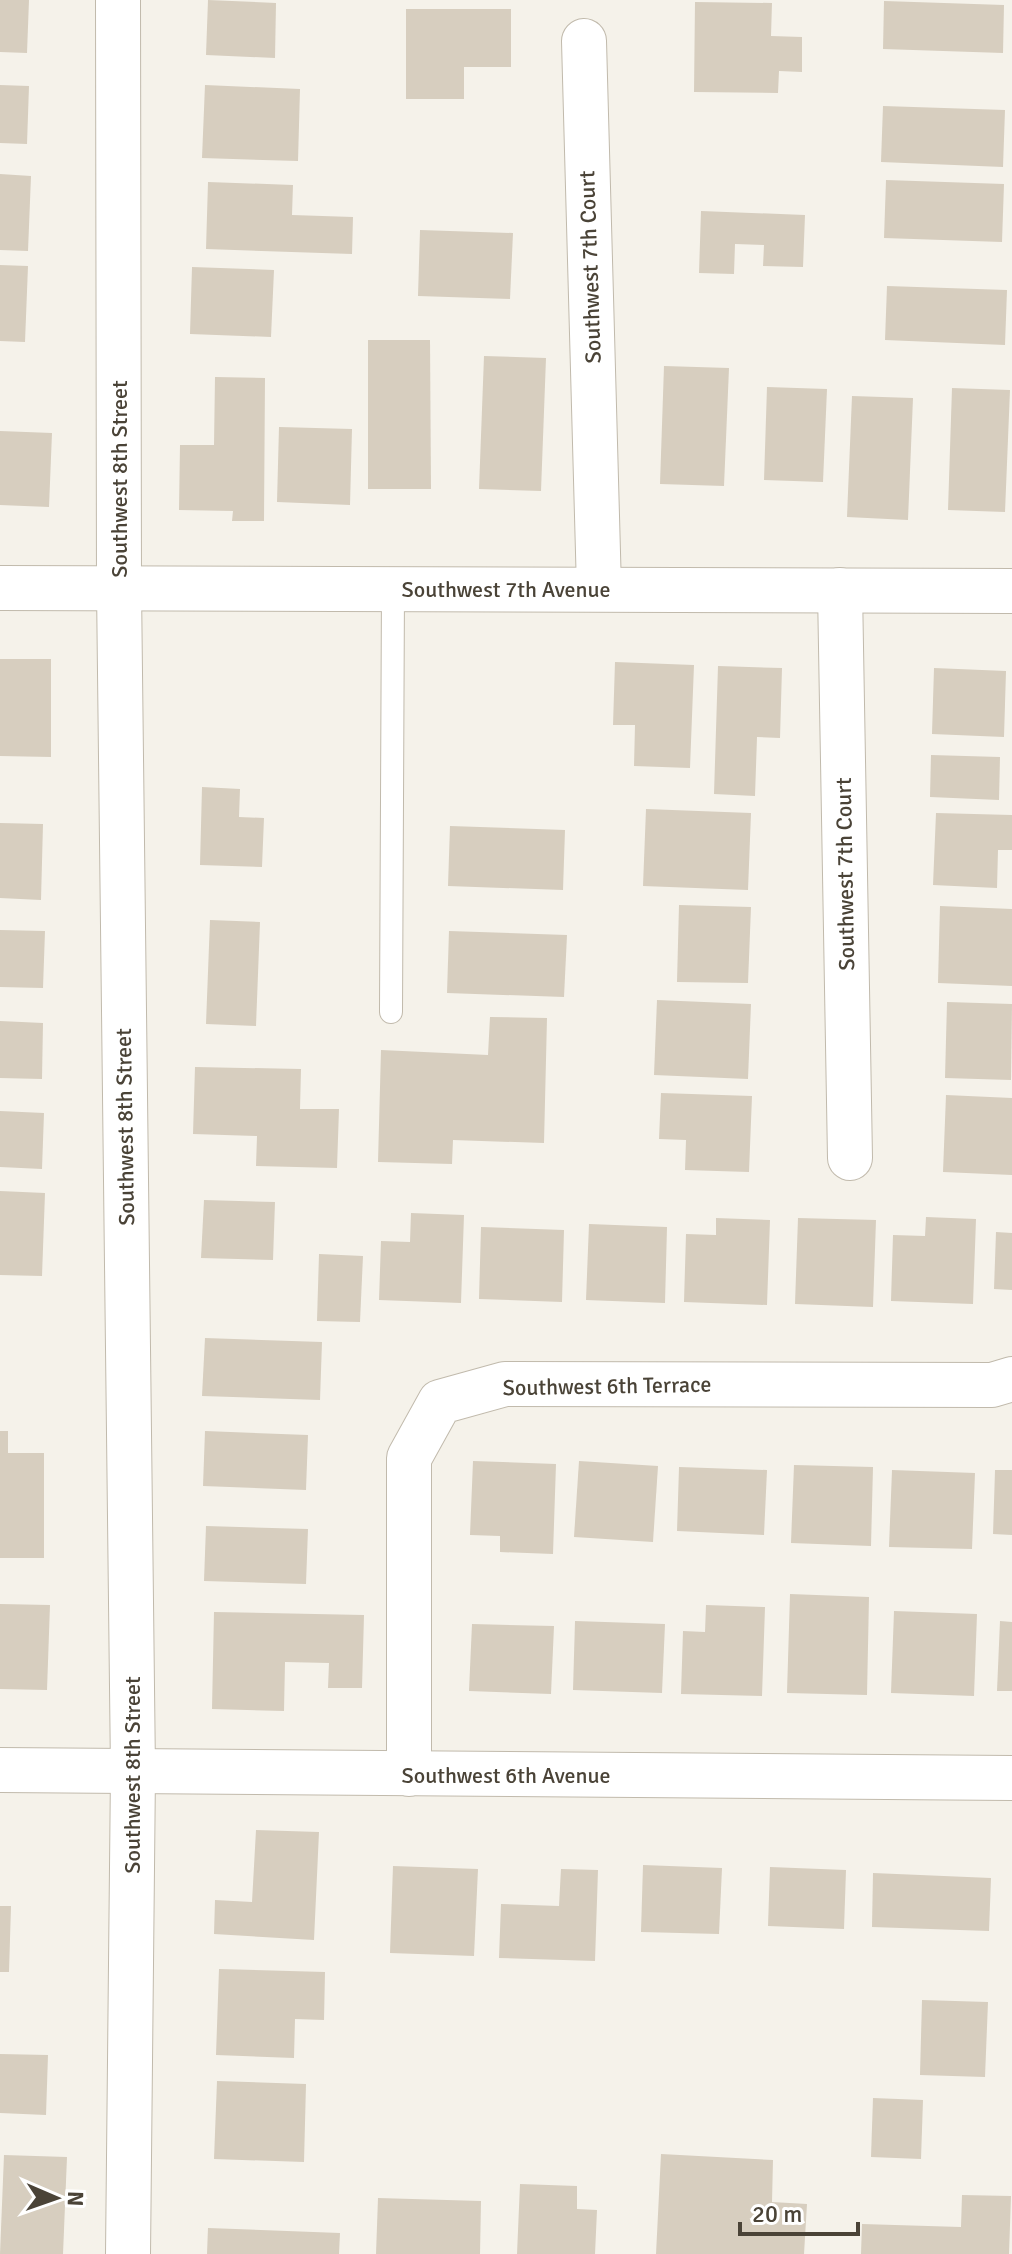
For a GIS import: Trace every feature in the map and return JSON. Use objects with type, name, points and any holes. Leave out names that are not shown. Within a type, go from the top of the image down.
[{"type":"street","name":"Southwest 8th Street","points":[[118,0],[119,588],[133,1771],[128,2254]]},
{"type":"street","name":"Southwest 7th Court","points":[[584,41],[599,589]]},
{"type":"street","name":"Southwest 7th Avenue","points":[[0,588],[1012,591]]},
{"type":"street","name":"Southwest 7th Court","points":[[840,590],[850,1158]]},
{"type":"street","name":"Southwest 6th Terrace","points":[[409,1774],[409,1458],[440,1402],[505,1384],[992,1385],[1012,1379]]},
{"type":"street","name":"Southwest 6th Avenue","points":[[0,1770],[1012,1778]]},
{"type":"lane","points":[[391,1012],[393,589]]},
{"type":"building","points":[[0,0],[29,0],[27,53],[0,52]]},
{"type":"building","points":[[208,0],[276,3],[275,58],[206,55]]},
{"type":"building","points":[[884,1],[1004,5],[1003,53],[883,49]]},
{"type":"building","points":[[695,2],[772,3],[771,36],[802,37],[802,72],[779,71],[778,93],[694,92]]},
{"type":"building","points":[[406,9],[511,9],[511,67],[464,67],[464,99],[406,99]]},
{"type":"building","points":[[0,85],[29,86],[27,144],[0,143]]},
{"type":"building","points":[[205,85],[300,89],[298,161],[202,158]]},
{"type":"building","points":[[883,106],[1005,110],[1003,167],[881,162]]},
{"type":"building","points":[[0,174],[31,176],[28,251],[0,250]]},
{"type":"building","points":[[886,180],[1004,184],[1002,242],[884,238]]},
{"type":"building","points":[[208,182],[293,185],[292,215],[353,217],[352,254],[206,249]]},
{"type":"building","points":[[701,211],[805,215],[803,267],[763,266],[764,245],[735,244],[734,274],[699,273]]},
{"type":"building","points":[[420,230],[513,233],[510,299],[418,296]]},
{"type":"building","points":[[0,265],[28,266],[25,342],[0,341]]},
{"type":"building","points":[[192,267],[274,270],[271,337],[190,334]]},
{"type":"building","points":[[887,286],[1007,290],[1005,345],[885,340]]},
{"type":"building","points":[[368,340],[430,340],[431,489],[368,489]]},
{"type":"building","points":[[484,356],[546,358],[541,491],[479,489]]},
{"type":"building","points":[[664,366],[729,368],[724,486],[660,484]]},
{"type":"building","points":[[215,377],[265,378],[264,521],[232,521],[233,511],[179,510],[180,445],[214,445]]},
{"type":"building","points":[[767,387],[827,389],[823,482],[764,480]]},
{"type":"building","points":[[952,388],[1010,390],[1005,512],[948,510]]},
{"type":"building","points":[[852,396],[913,398],[908,520],[847,517]]},
{"type":"building","points":[[279,427],[352,429],[350,505],[277,502]]},
{"type":"building","points":[[0,431],[52,433],[49,507],[0,505]]},
{"type":"building","points":[[0,659],[51,659],[51,757],[0,756]]},
{"type":"building","points":[[615,662],[694,665],[690,768],[634,766],[635,725],[613,725]]},
{"type":"building","points":[[718,666],[782,668],[780,738],[757,737],[755,796],[714,794]]},
{"type":"building","points":[[934,668],[1006,671],[1004,737],[932,734]]},
{"type":"building","points":[[931,755],[1000,757],[999,800],[930,797]]},
{"type":"building","points":[[202,787],[240,789],[239,817],[264,818],[262,867],[200,865]]},
{"type":"building","points":[[646,809],[751,813],[748,890],[643,886]]},
{"type":"building","points":[[936,813],[1012,815],[1012,850],[998,850],[997,888],[933,885]]},
{"type":"building","points":[[0,823],[43,824],[41,900],[0,898]]},
{"type":"building","points":[[450,826],[565,830],[563,890],[448,886]]},
{"type":"building","points":[[679,905],[751,907],[748,983],[677,982]]},
{"type":"building","points":[[940,906],[1012,909],[1012,986],[938,983]]},
{"type":"building","points":[[210,920],[260,922],[256,1026],[206,1024]]},
{"type":"building","points":[[0,930],[45,931],[43,988],[0,987]]},
{"type":"building","points":[[449,931],[567,935],[564,997],[447,993]]},
{"type":"building","points":[[657,1000],[751,1004],[748,1079],[654,1075]]},
{"type":"building","points":[[947,1002],[1012,1004],[1011,1080],[945,1078]]},
{"type":"building","points":[[490,1017],[547,1018],[544,1143],[453,1140],[452,1164],[378,1162],[381,1050],[488,1055]]},
{"type":"building","points":[[0,1021],[43,1023],[42,1079],[0,1078]]},
{"type":"building","points":[[195,1067],[301,1069],[300,1109],[339,1109],[337,1168],[256,1166],[257,1136],[193,1134]]},
{"type":"building","points":[[661,1093],[752,1096],[749,1172],[685,1170],[686,1140],[659,1139]]},
{"type":"building","points":[[946,1095],[1012,1098],[1012,1175],[943,1172]]},
{"type":"building","points":[[0,1111],[44,1113],[42,1169],[0,1167]]},
{"type":"building","points":[[0,1191],[45,1193],[42,1276],[0,1275]]},
{"type":"building","points":[[204,1200],[275,1202],[273,1260],[201,1258]]},
{"type":"building","points":[[411,1213],[464,1215],[461,1303],[379,1300],[381,1241],[410,1242]]},
{"type":"building","points":[[926,1217],[976,1219],[973,1304],[891,1301],[893,1235],[925,1236]]},
{"type":"building","points":[[716,1218],[770,1220],[767,1305],[684,1302],[686,1234],[716,1235]]},
{"type":"building","points":[[798,1218],[876,1220],[873,1307],[795,1304]]},
{"type":"building","points":[[589,1224],[667,1227],[665,1303],[586,1300]]},
{"type":"building","points":[[481,1227],[564,1230],[562,1302],[479,1299]]},
{"type":"building","points":[[996,1232],[1012,1233],[1012,1290],[994,1289]]},
{"type":"building","points":[[319,1254],[363,1256],[360,1322],[317,1321]]},
{"type":"building","points":[[205,1338],[322,1342],[320,1400],[202,1396]]},
{"type":"building","points":[[0,1431],[8,1431],[8,1453],[44,1453],[44,1558],[0,1558]]},
{"type":"building","points":[[205,1431],[308,1435],[306,1490],[203,1486]]},
{"type":"building","points":[[473,1461],[556,1464],[553,1554],[500,1552],[500,1536],[470,1535]]},
{"type":"building","points":[[579,1461],[658,1466],[653,1542],[574,1537]]},
{"type":"building","points":[[794,1465],[873,1467],[871,1546],[791,1543]]},
{"type":"building","points":[[679,1467],[767,1470],[764,1535],[677,1531]]},
{"type":"building","points":[[892,1470],[975,1473],[972,1549],[889,1547]]},
{"type":"building","points":[[995,1470],[1012,1470],[1012,1535],[993,1534]]},
{"type":"building","points":[[206,1526],[308,1529],[306,1584],[204,1581]]},
{"type":"building","points":[[790,1594],[869,1597],[867,1695],[787,1693]]},
{"type":"building","points":[[0,1604],[50,1605],[47,1690],[0,1689]]},
{"type":"building","points":[[706,1605],[765,1607],[762,1696],[681,1694],[683,1631],[705,1632]]},
{"type":"building","points":[[894,1611],[977,1614],[974,1696],[891,1693]]},
{"type":"building","points":[[214,1612],[364,1615],[362,1688],[328,1688],[329,1663],[285,1662],[284,1711],[212,1709]]},
{"type":"building","points":[[575,1621],[665,1624],[662,1693],[573,1690]]},
{"type":"building","points":[[1000,1621],[1012,1622],[1012,1691],[997,1691]]},
{"type":"building","points":[[472,1624],[554,1626],[551,1694],[469,1691]]},
{"type":"building","points":[[256,1830],[319,1832],[314,1940],[214,1934],[215,1900],[252,1902]]},
{"type":"building","points":[[643,1865],[722,1868],[719,1934],[641,1932]]},
{"type":"building","points":[[393,1866],[478,1869],[474,1956],[390,1953]]},
{"type":"building","points":[[770,1867],[846,1870],[844,1929],[768,1926]]},
{"type":"building","points":[[561,1869],[598,1870],[595,1961],[499,1958],[501,1904],[559,1906]]},
{"type":"building","points":[[873,1873],[991,1878],[989,1931],[872,1927]]},
{"type":"building","points":[[0,1906],[11,1906],[9,1972],[0,1972]]},
{"type":"building","points":[[219,1969],[325,1972],[324,2020],[295,2019],[294,2058],[216,2055]]},
{"type":"building","points":[[922,2000],[988,2002],[985,2077],[920,2075]]},
{"type":"building","points":[[0,2054],[48,2055],[46,2115],[0,2113]]},
{"type":"building","points":[[217,2081],[306,2084],[304,2162],[214,2159]]},
{"type":"building","points":[[873,2098],[923,2100],[921,2159],[871,2157]]},
{"type":"building","points":[[661,2154],[773,2160],[772,2202],[807,2204],[804,2254],[656,2254]]},
{"type":"building","points":[[4,2155],[67,2157],[63,2254],[0,2254]]},
{"type":"building","points":[[520,2184],[577,2186],[577,2209],[597,2210],[595,2254],[517,2254]]},
{"type":"building","points":[[962,2195],[1011,2196],[1009,2254],[861,2254],[862,2224],[961,2227]]},
{"type":"building","points":[[378,2198],[481,2201],[480,2254],[376,2254]]},
{"type":"building","points":[[208,2228],[340,2233],[339,2254],[207,2254]]}]
